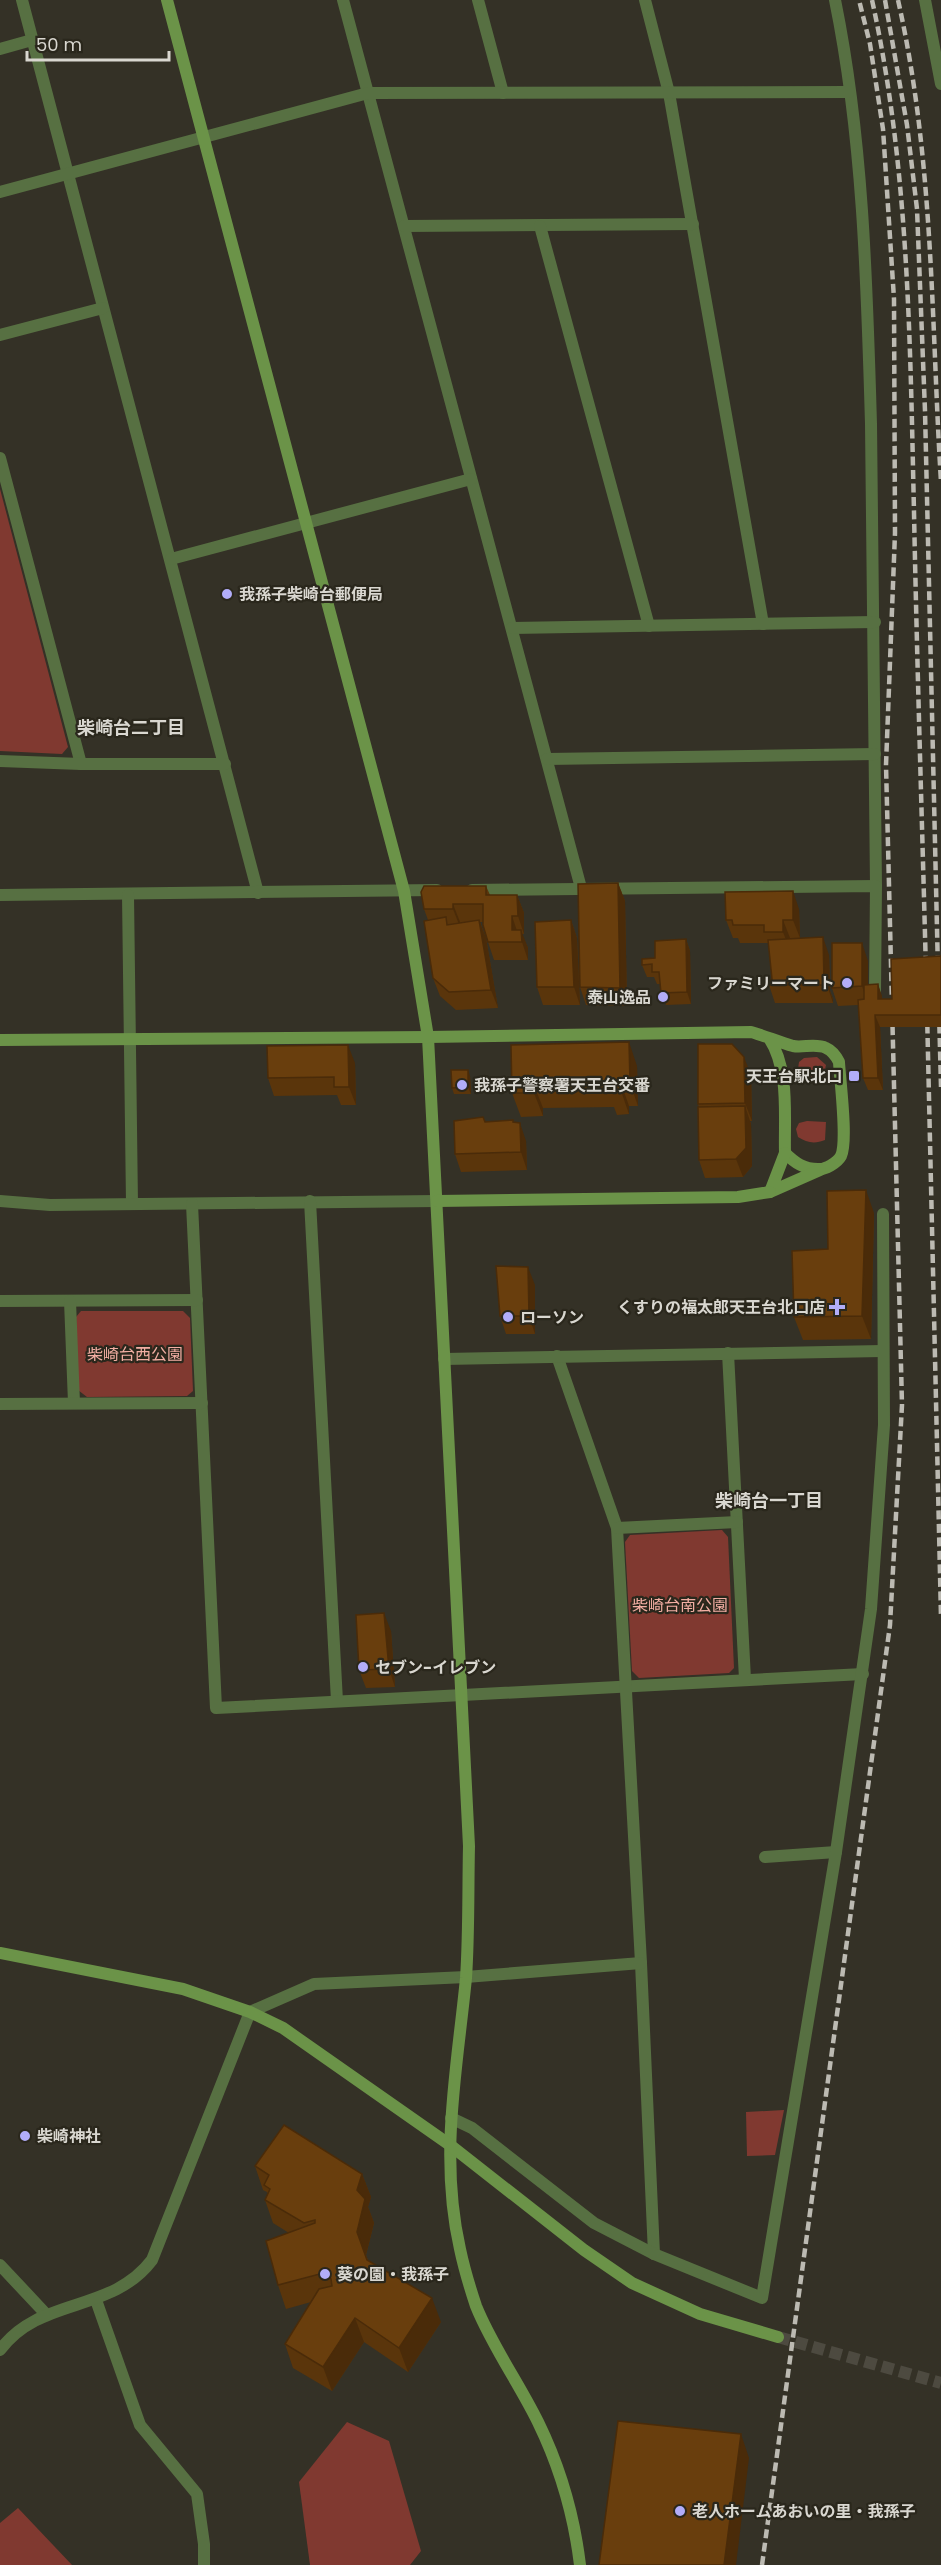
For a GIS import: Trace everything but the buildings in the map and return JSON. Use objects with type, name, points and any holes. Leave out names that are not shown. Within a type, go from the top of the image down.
[{"type":"street","points":[[22,0],[258,893]]},
{"type":"street","points":[[167,0],[404,891],[428,1037],[469,1846],[466,1977],[451,2118],[452,2204],[460,2249],[473,2295],[492,2338],[539,2423],[556,2462],[570,2506],[580,2565]]},
{"type":"street","points":[[344,0],[581,888]]},
{"type":"street","points":[[478,0],[503,93]]},
{"type":"street","points":[[645,0],[669,93],[763,624]]},
{"type":"street","points":[[835,0],[856,141],[868,302],[875,622],[875,992]]},
{"type":"street","points":[[925,0],[941,84]]},
{"type":"street","points":[[0,49],[32,40]]},
{"type":"street","points":[[0,192],[368,93],[849,92]]},
{"type":"street","points":[[404,226],[693,224]]},
{"type":"street","points":[[540,226],[649,626]]},
{"type":"street","points":[[0,335],[103,308]]},
{"type":"street","points":[[0,458],[81,764]]},
{"type":"street","points":[[171,559],[471,478]]},
{"type":"street","points":[[512,628],[875,622]]},
{"type":"street","points":[[547,759],[875,754]]},
{"type":"street","points":[[0,760],[81,764],[225,764]]},
{"type":"street","points":[[0,895],[876,886]]},
{"type":"street","points":[[128,895],[132,1204]]},
{"type":"street","points":[[0,1040],[751,1032],[795,1047],[826,1047],[836,1055],[839,1062],[842,1149],[841,1156],[833,1164],[821,1170],[770,1192],[738,1197],[50,1205],[0,1201]]},
{"type":"street","points":[[769,1038],[776,1049],[782,1071],[785,1153],[770,1192]]},
{"type":"street","points":[[782,1071],[788,1052],[795,1047]]},
{"type":"street","points":[[785,1153],[794,1162],[806,1168],[821,1170]]},
{"type":"street","points":[[310,1201],[337,1701]]},
{"type":"street","points":[[192,1204],[216,1708],[863,1674]]},
{"type":"street","points":[[451,2118],[472,2128],[594,2223],[654,2254],[762,2298],[836,1852],[871,1609],[884,1425],[883,1214]]},
{"type":"street","points":[[0,1301],[197,1300]]},
{"type":"street","points":[[70,1301],[74,1403]]},
{"type":"street","points":[[444,1359],[882,1351]]},
{"type":"street","points":[[728,1353],[745,1679]]},
{"type":"street","points":[[557,1356],[617,1528],[641,1963],[654,2254]]},
{"type":"street","points":[[0,1404],[202,1403]]},
{"type":"street","points":[[617,1528],[737,1522]]},
{"type":"street","points":[[765,1857],[836,1852]]},
{"type":"street","points":[[0,1953],[183,1989],[250,2012],[283,2028],[450,2145],[584,2250],[632,2283],[700,2314],[778,2337]]},
{"type":"street","points":[[0,2350],[11,2335],[45,2313],[96,2300],[140,2276],[152,2260],[250,2012],[314,1984],[466,1977],[641,1963]]},
{"type":"street","points":[[0,2265],[45,2313]]},
{"type":"street","points":[[96,2300],[140,2425],[197,2494],[204,2544],[204,2565]]},
{"type":"green space","points":[[0,489],[68,747],[62,754],[0,751]]},
{"type":"green space","points":[[817,1057],[826,1065],[823,1078],[804,1080],[797,1076],[799,1062],[804,1058]]},
{"type":"green space","points":[[826,1122],[825,1140],[811,1142],[798,1137],[796,1129],[799,1123]]},
{"type":"green space","name":"柴崎台西公園","points":[[81,1311],[183,1311],[190,1318],[193,1391],[187,1396],[87,1397],[78,1390],[76,1317]]},
{"type":"green space","name":"柴崎台南公園","points":[[722,1530],[728,1537],[734,1668],[729,1673],[639,1678],[632,1671],[625,1542],[630,1535]]},
{"type":"green space","points":[[784,2110],[775,2155],[747,2156],[746,2112]]},
{"type":"green space","points":[[347,2422],[389,2441],[421,2551],[410,2565],[310,2565],[299,2482]]},
{"type":"green space","points":[[18,2508],[72,2565],[0,2565],[0,2523]]},
{"type":"tunnel","points":[[778,2337],[941,2383]]},
{"type":"railway","points":[[762,2565],[890,1625],[902,1405],[886,765],[895,533],[894,299],[883,129],[870,44],[859,0]]},
{"type":"railway","points":[[872,0],[894,127],[909,319],[926,972]]},
{"type":"railway","points":[[885,0],[907,125],[917,209],[925,411],[938,972]]},
{"type":"railway","points":[[898,0],[910,60],[925,180],[941,482]]},
{"type":"railway","points":[[927,1011],[941,1617]]},
{"type":"railway","points":[[939,1011],[941,1087]]},
{"type":"place","name":"我孫子柴崎台郵便局","points":[[227,594]]},
{"type":"place","name":"ファミリーマート","points":[[847,983]]},
{"type":"place","name":"泰山逸品","points":[[663,997]]},
{"type":"place","name":"天王台駅北口","points":[[854,1076]]},
{"type":"place","name":"我孫子警察署天王台交番","points":[[462,1085]]},
{"type":"place","name":"くすりの福太郎天王台北口店","points":[[837,1307]]},
{"type":"place","name":"ローソン","points":[[508,1317]]},
{"type":"place","name":"セブン-イレブン","points":[[363,1667]]},
{"type":"place","name":"柴崎神社","points":[[25,2136]]},
{"type":"place","name":"葵の園・我孫子","points":[[325,2274]]},
{"type":"place","name":"老人ホームあおいの里・我孫子","points":[[680,2511]]},
{"type":"district","name":"柴崎台二丁目","points":[[131,727]]},
{"type":"district","name":"柴崎台一丁目","points":[[769,1500]]}]
